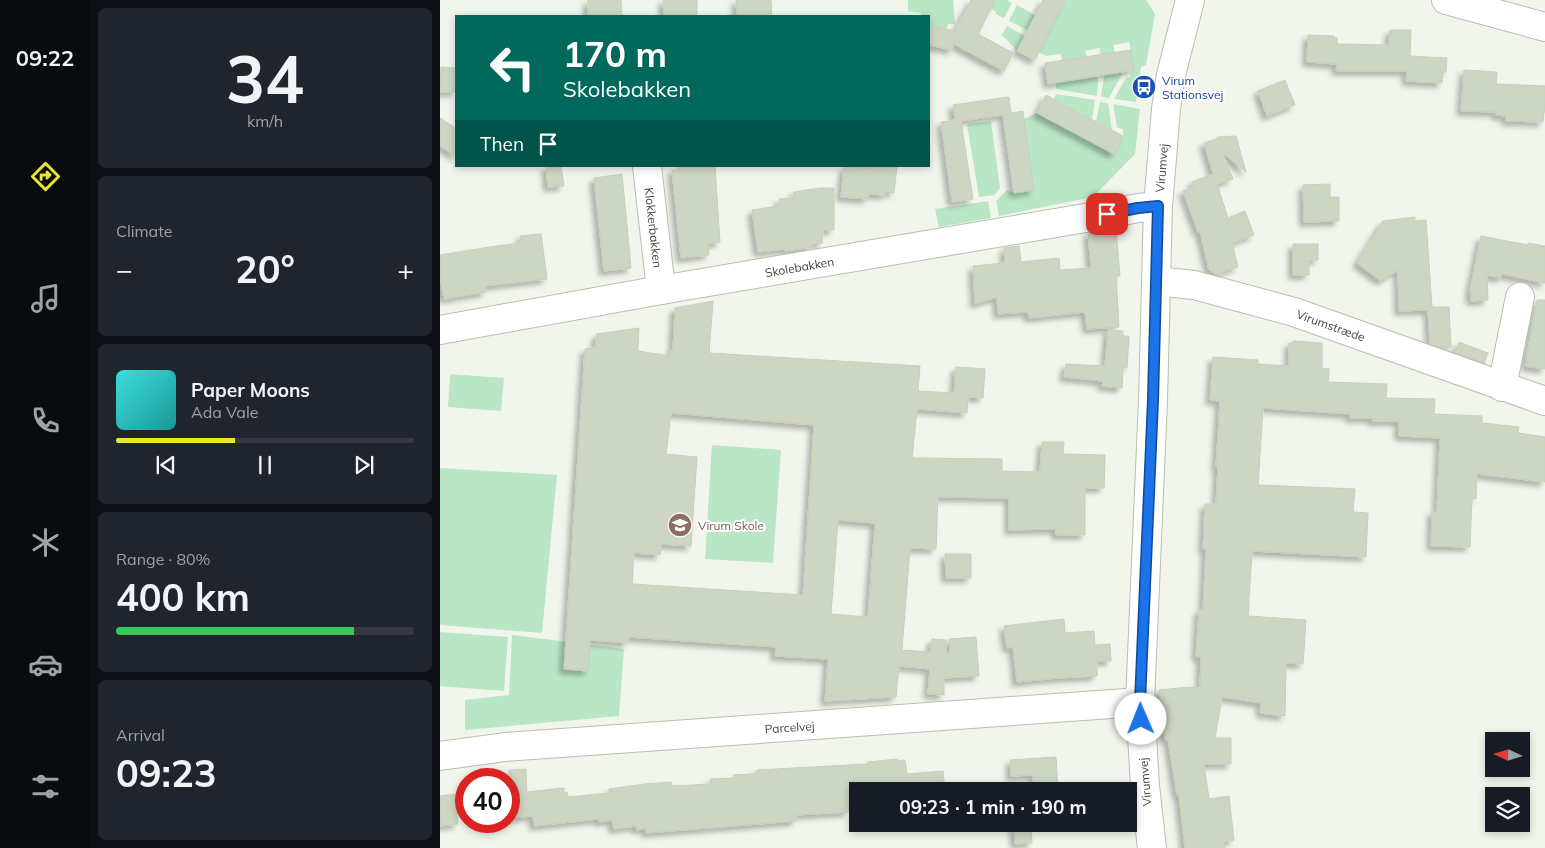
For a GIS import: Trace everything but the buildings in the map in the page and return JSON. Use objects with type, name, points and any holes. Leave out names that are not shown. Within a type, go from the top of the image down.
[{"type":"street","name":"Virumvej","points":[[1152,848],[1145,786],[1140,702],[1153,400],[1158,206],[1166,110],[1171,75],[1190,0]]},
{"type":"street","points":[[1446,0],[1545,26]]},
{"type":"street","name":"Klokkerbakken","points":[[647,167],[661,290]]},
{"type":"street","name":"Skolebakken","points":[[440,330],[661,290],[1158,206]]},
{"type":"street","name":"Virumstræde","points":[[1156,281],[1194,285],[1294,312],[1545,401]]},
{"type":"street","points":[[1502,387],[1520,297]]},
{"type":"street","name":"Parcelvej","points":[[440,756],[505,747],[1140,702]]},
{"type":"green space","points":[[908,0],[953,0],[955,24],[948,24],[947,29],[930,25],[930,15],[921,15],[921,13],[908,11]]},
{"type":"green space","points":[[995,0],[1007,0],[1012,3],[1004,18],[996,14],[991,8]]},
{"type":"green space","points":[[1065,0],[1146,0],[1155,14],[1146,65],[1141,67],[1136,102],[1114,99],[1126,78],[1130,77],[1131,71],[1134,70],[1129,42],[1113,45],[1115,53],[1101,55],[1099,48],[1085,51],[1087,57],[1062,61],[1061,54],[1046,56],[1039,52]]},
{"type":"green space","points":[[1017,5],[1035,15],[1027,30],[1009,21]]},
{"type":"green space","points":[[1007,26],[1025,36],[1017,51],[1002,35]]},
{"type":"green space","points":[[1123,72],[1109,98],[1101,97],[1104,75]]},
{"type":"green space","points":[[1097,76],[1097,96],[1056,89],[1056,83]]},
{"type":"green space","points":[[1056,94],[1095,100],[1092,119],[1054,99]]},
{"type":"green space","points":[[1100,102],[1108,103],[1112,130],[1096,121]]},
{"type":"green space","points":[[1113,104],[1140,109],[1135,154],[1093,197],[999,216],[996,201],[1007,190],[1014,193],[1034,190],[1024,119],[1037,113],[1114,154],[1123,136],[1123,130],[1117,127]]},
{"type":"green space","points":[[991,121],[1000,188],[994,195],[979,197],[967,124]]},
{"type":"green space","points":[[988,201],[991,218],[939,227],[935,209]]},
{"type":"green space","points":[[450,374],[504,378],[501,411],[448,407]]},
{"type":"green space","points":[[712,445],[781,450],[773,563],[705,559]]},
{"type":"green space","points":[[440,468],[557,475],[542,633],[440,625]]},
{"type":"green space","points":[[440,632],[508,637],[504,691],[440,686]]},
{"type":"green space","points":[[512,635],[624,649],[619,716],[465,730],[465,700],[509,695]]},
{"type":"place","name":"Virum Stationsvej","points":[[1144,87]]},
{"type":"place","name":"Virum Skole","points":[[680,525]]},
{"type":"route","points":[[1107,214],[1158,206],[1153,400],[1140,702],[1141,719]]}]
